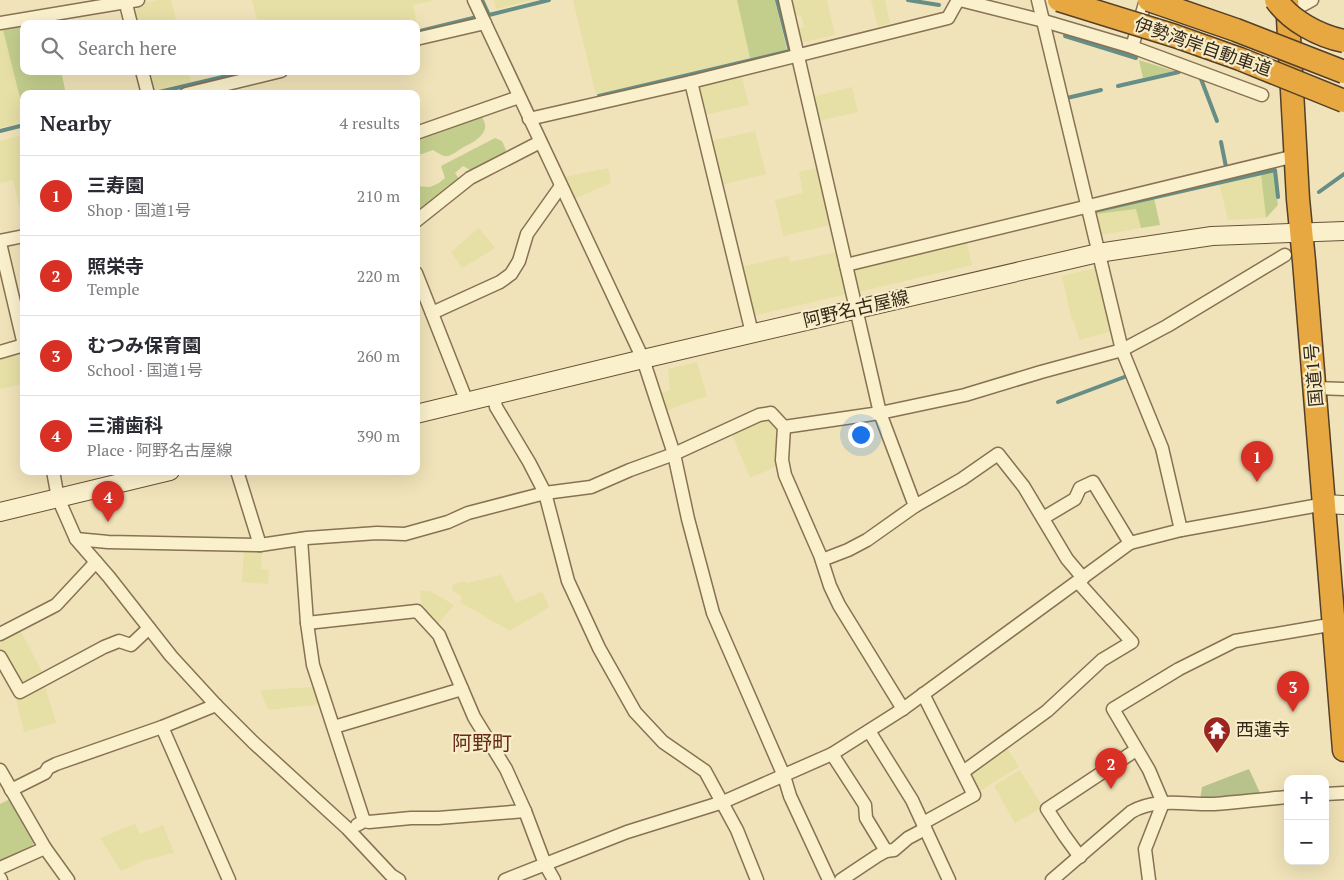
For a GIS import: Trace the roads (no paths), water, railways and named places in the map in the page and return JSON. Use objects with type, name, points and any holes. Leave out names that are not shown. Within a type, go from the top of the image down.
[{"type":"highway","name":"伊勢湾岸自動車道","points":[[1059,0],[1240,58],[1344,101]]},
{"type":"highway","name":"伊勢湾岸自動車道","points":[[1148,0],[1236,30],[1344,72]]},
{"type":"highway","points":[[1279,1],[1292,16],[1309,27],[1328,38],[1344,41]]},
{"type":"highway","name":"国道1号","points":[[1279,1],[1295,156],[1315,388],[1334,504],[1334,624],[1344,750]]},
{"type":"main road","name":"阿野名古屋線","points":[[420,413],[752,333],[1098,253],[1212,236],[1344,232]]},
{"type":"main road","points":[[0,512],[153,475]]},
{"type":"street","points":[[474,0],[643,359],[674,454],[688,519],[713,613],[784,776],[790,796],[828,880]]},
{"type":"street","points":[[785,0],[880,413],[914,506]]},
{"type":"street","points":[[530,119],[691,82],[797,54],[948,18],[959,0],[1044,21],[1132,47],[1262,95]]},
{"type":"street","points":[[1038,0],[1122,350],[1162,448],[1181,530]]},
{"type":"street","points":[[1132,47],[1148,0]]},
{"type":"street","points":[[1279,1],[1301,6],[1312,0]]},
{"type":"street","points":[[0,23],[130,1],[131,20]]},
{"type":"street","points":[[420,38],[485,23]]},
{"type":"street","points":[[143,75],[147,90]]},
{"type":"street","points":[[203,90],[264,75]]},
{"type":"street","points":[[691,82],[752,333]]},
{"type":"street","points":[[420,131],[519,97]]},
{"type":"street","points":[[420,218],[470,178],[540,142]]},
{"type":"street","points":[[846,265],[1295,156]]},
{"type":"street","points":[[432,313],[500,282],[511,274],[519,261],[527,234],[561,186]]},
{"type":"street","points":[[20,237],[0,242],[20,328]]},
{"type":"street","points":[[784,427],[880,413],[965,395],[1042,371],[1122,350],[1167,326],[1285,255]]},
{"type":"street","points":[[420,283],[467,402]]},
{"type":"street","points":[[0,352],[20,346]]},
{"type":"street","points":[[1315,388],[1344,389]]},
{"type":"street","points":[[494,396],[496,407],[545,493],[568,582],[599,648],[635,712],[663,742],[705,771],[737,830],[757,880]]},
{"type":"street","points":[[76,539],[108,542],[260,545],[301,539],[377,533],[404,534],[448,522],[468,513],[545,493],[591,487],[674,454],[759,415],[771,413],[784,427],[782,460],[785,475],[822,560],[830,586],[839,605],[903,708]]},
{"type":"street","points":[[822,560],[867,540],[914,506],[962,479],[998,454],[1024,487],[1081,580],[1132,642],[1102,660],[1047,711],[963,772]]},
{"type":"street","points":[[54,475],[58,498],[76,539],[171,656],[253,742],[349,830],[391,875],[399,880]]},
{"type":"street","points":[[238,475],[260,545]]},
{"type":"street","points":[[1043,518],[1075,499],[1080,488],[1093,482],[1130,543]]},
{"type":"street","points":[[505,880],[627,832],[723,802],[832,754],[923,694],[1130,543],[1181,530],[1334,504]]},
{"type":"street","points":[[301,539],[307,623],[314,672],[364,820]]},
{"type":"street","points":[[0,634],[56,606],[96,562]]},
{"type":"street","points":[[307,623],[417,611],[439,635],[474,717],[506,768],[545,864],[554,880]]},
{"type":"street","points":[[1149,880],[1145,850],[1164,803],[1149,770],[1113,709],[1179,669],[1235,641],[1334,624]]},
{"type":"street","points":[[0,657],[20,692],[104,647],[120,641],[131,645],[150,628]]},
{"type":"street","points":[[334,727],[462,689]]},
{"type":"street","points":[[841,880],[886,852],[894,850],[924,826],[974,795],[923,694]]},
{"type":"street","points":[[11,790],[45,773],[48,768],[56,764],[162,727],[216,705]]},
{"type":"street","points":[[162,727],[229,880]]},
{"type":"street","points":[[869,731],[912,800],[949,880]]},
{"type":"street","points":[[1080,857],[1047,809],[1136,750]]},
{"type":"street","points":[[832,754],[865,805],[866,818],[886,852]]},
{"type":"street","points":[[0,770],[45,848],[68,880]]},
{"type":"street","points":[[1329,794],[1344,793]]},
{"type":"street","points":[[1052,880],[1131,812],[1141,806],[1164,803],[1214,804],[1284,797]]},
{"type":"street","points":[[364,820],[369,822],[525,811]]},
{"type":"street","points":[[349,830],[364,820]]},
{"type":"street","points":[[0,868],[45,848]]},
{"type":"waterway","points":[[482,0],[489,15],[549,0]]},
{"type":"waterway","points":[[599,96],[790,51],[777,0]]},
{"type":"waterway","points":[[908,0],[939,5]]},
{"type":"waterway","points":[[420,31],[473,18]]},
{"type":"waterway","points":[[1065,36],[1136,58]]},
{"type":"waterway","points":[[1118,86],[1179,72]]},
{"type":"waterway","points":[[168,90],[231,75]]},
{"type":"waterway","points":[[1201,79],[1217,121]]},
{"type":"waterway","points":[[1067,98],[1101,90]]},
{"type":"waterway","points":[[0,131],[20,126]]},
{"type":"waterway","points":[[1221,142],[1226,167]]},
{"type":"waterway","points":[[1094,211],[1275,170],[1278,197]]},
{"type":"waterway","points":[[1319,192],[1344,174]]},
{"type":"waterway","points":[[1058,402],[1127,376]]},
{"type":"place","name":"三寿園","points":[[1257,482]]},
{"type":"place","name":"三浦歯科","points":[[108,522]]},
{"type":"place","name":"むつみ保育園","points":[[1293,712]]},
{"type":"place","name":"西蓮寺","points":[[1217,754]]},
{"type":"place","name":"照栄寺","points":[[1111,789]]},
{"type":"district","name":"阿野町","points":[[482,743]]}]
